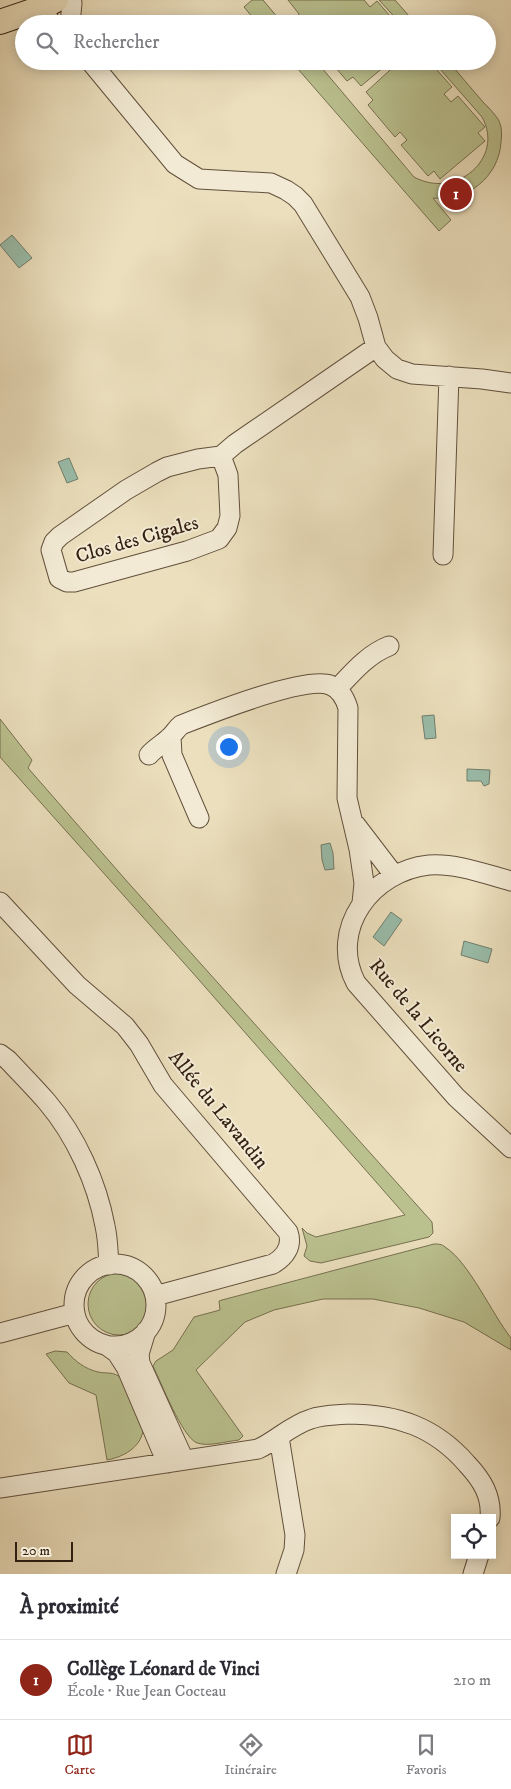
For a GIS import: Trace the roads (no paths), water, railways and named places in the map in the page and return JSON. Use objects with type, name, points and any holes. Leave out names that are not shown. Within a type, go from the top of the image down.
[{"type":"main road","points":[[29,15],[49,10]]},
{"type":"main road","points":[[0,22],[15,18]]},
{"type":"street","points":[[71,0],[71,15]]},
{"type":"street","points":[[97,70],[175,164],[183,170],[200,179],[270,183],[286,190],[303,204],[360,297],[376,348],[391,365],[412,374],[511,383]]},
{"type":"street","name":"Clos des Cigales","points":[[221,456],[228,475],[230,516],[227,528],[219,539],[187,551],[74,582],[67,582],[59,578],[51,550],[54,542],[60,536],[126,490],[156,472],[198,460],[221,456],[235,444],[376,348]]},
{"type":"street","points":[[443,555],[449,376]]},
{"type":"street","points":[[337,689],[367,659],[388,646]]},
{"type":"street","points":[[148,755],[171,737],[176,728],[181,725],[243,702],[308,684],[324,683],[337,689],[346,700],[348,708],[347,798],[364,883],[362,903]]},
{"type":"street","points":[[171,737],[172,755],[198,818]]},
{"type":"street","points":[[352,821],[394,874]]},
{"type":"street","name":"Rue de la Licorne","points":[[511,881],[444,866],[420,867],[394,874],[375,888],[362,903],[352,923],[347,953],[348,965],[356,983],[456,1097],[511,1148]]},
{"type":"street","name":"Allée du Lavandin","points":[[0,902],[76,985],[125,1026],[163,1085],[288,1232],[290,1241],[288,1250],[274,1264],[155,1296]]},
{"type":"street","points":[[0,1054],[8,1060],[48,1104],[74,1144],[87,1169],[100,1204],[106,1228],[109,1265]]},
{"type":"street","points":[[146,1331],[132,1342],[115,1346],[96,1341],[89,1336],[80,1325],[75,1313],[75,1300],[83,1280],[93,1271],[109,1265],[120,1264],[138,1271],[150,1284],[155,1296],[154,1318],[146,1331],[138,1354],[176,1461]]},
{"type":"street","points":[[0,1333],[75,1313]]},
{"type":"street","points":[[106,1344],[118,1353],[176,1461]]},
{"type":"street","points":[[0,1488],[258,1449],[294,1427],[312,1419],[340,1414],[373,1414],[407,1422],[433,1434],[456,1451],[486,1489],[491,1506],[490,1514]]},
{"type":"street","points":[[279,1437],[295,1535],[294,1550],[286,1574]]},
{"type":"street","points":[[473,1574],[478,1559]]},
{"type":"place","name":"Collège Léonard de Vinci","points":[[456,194]]}]
